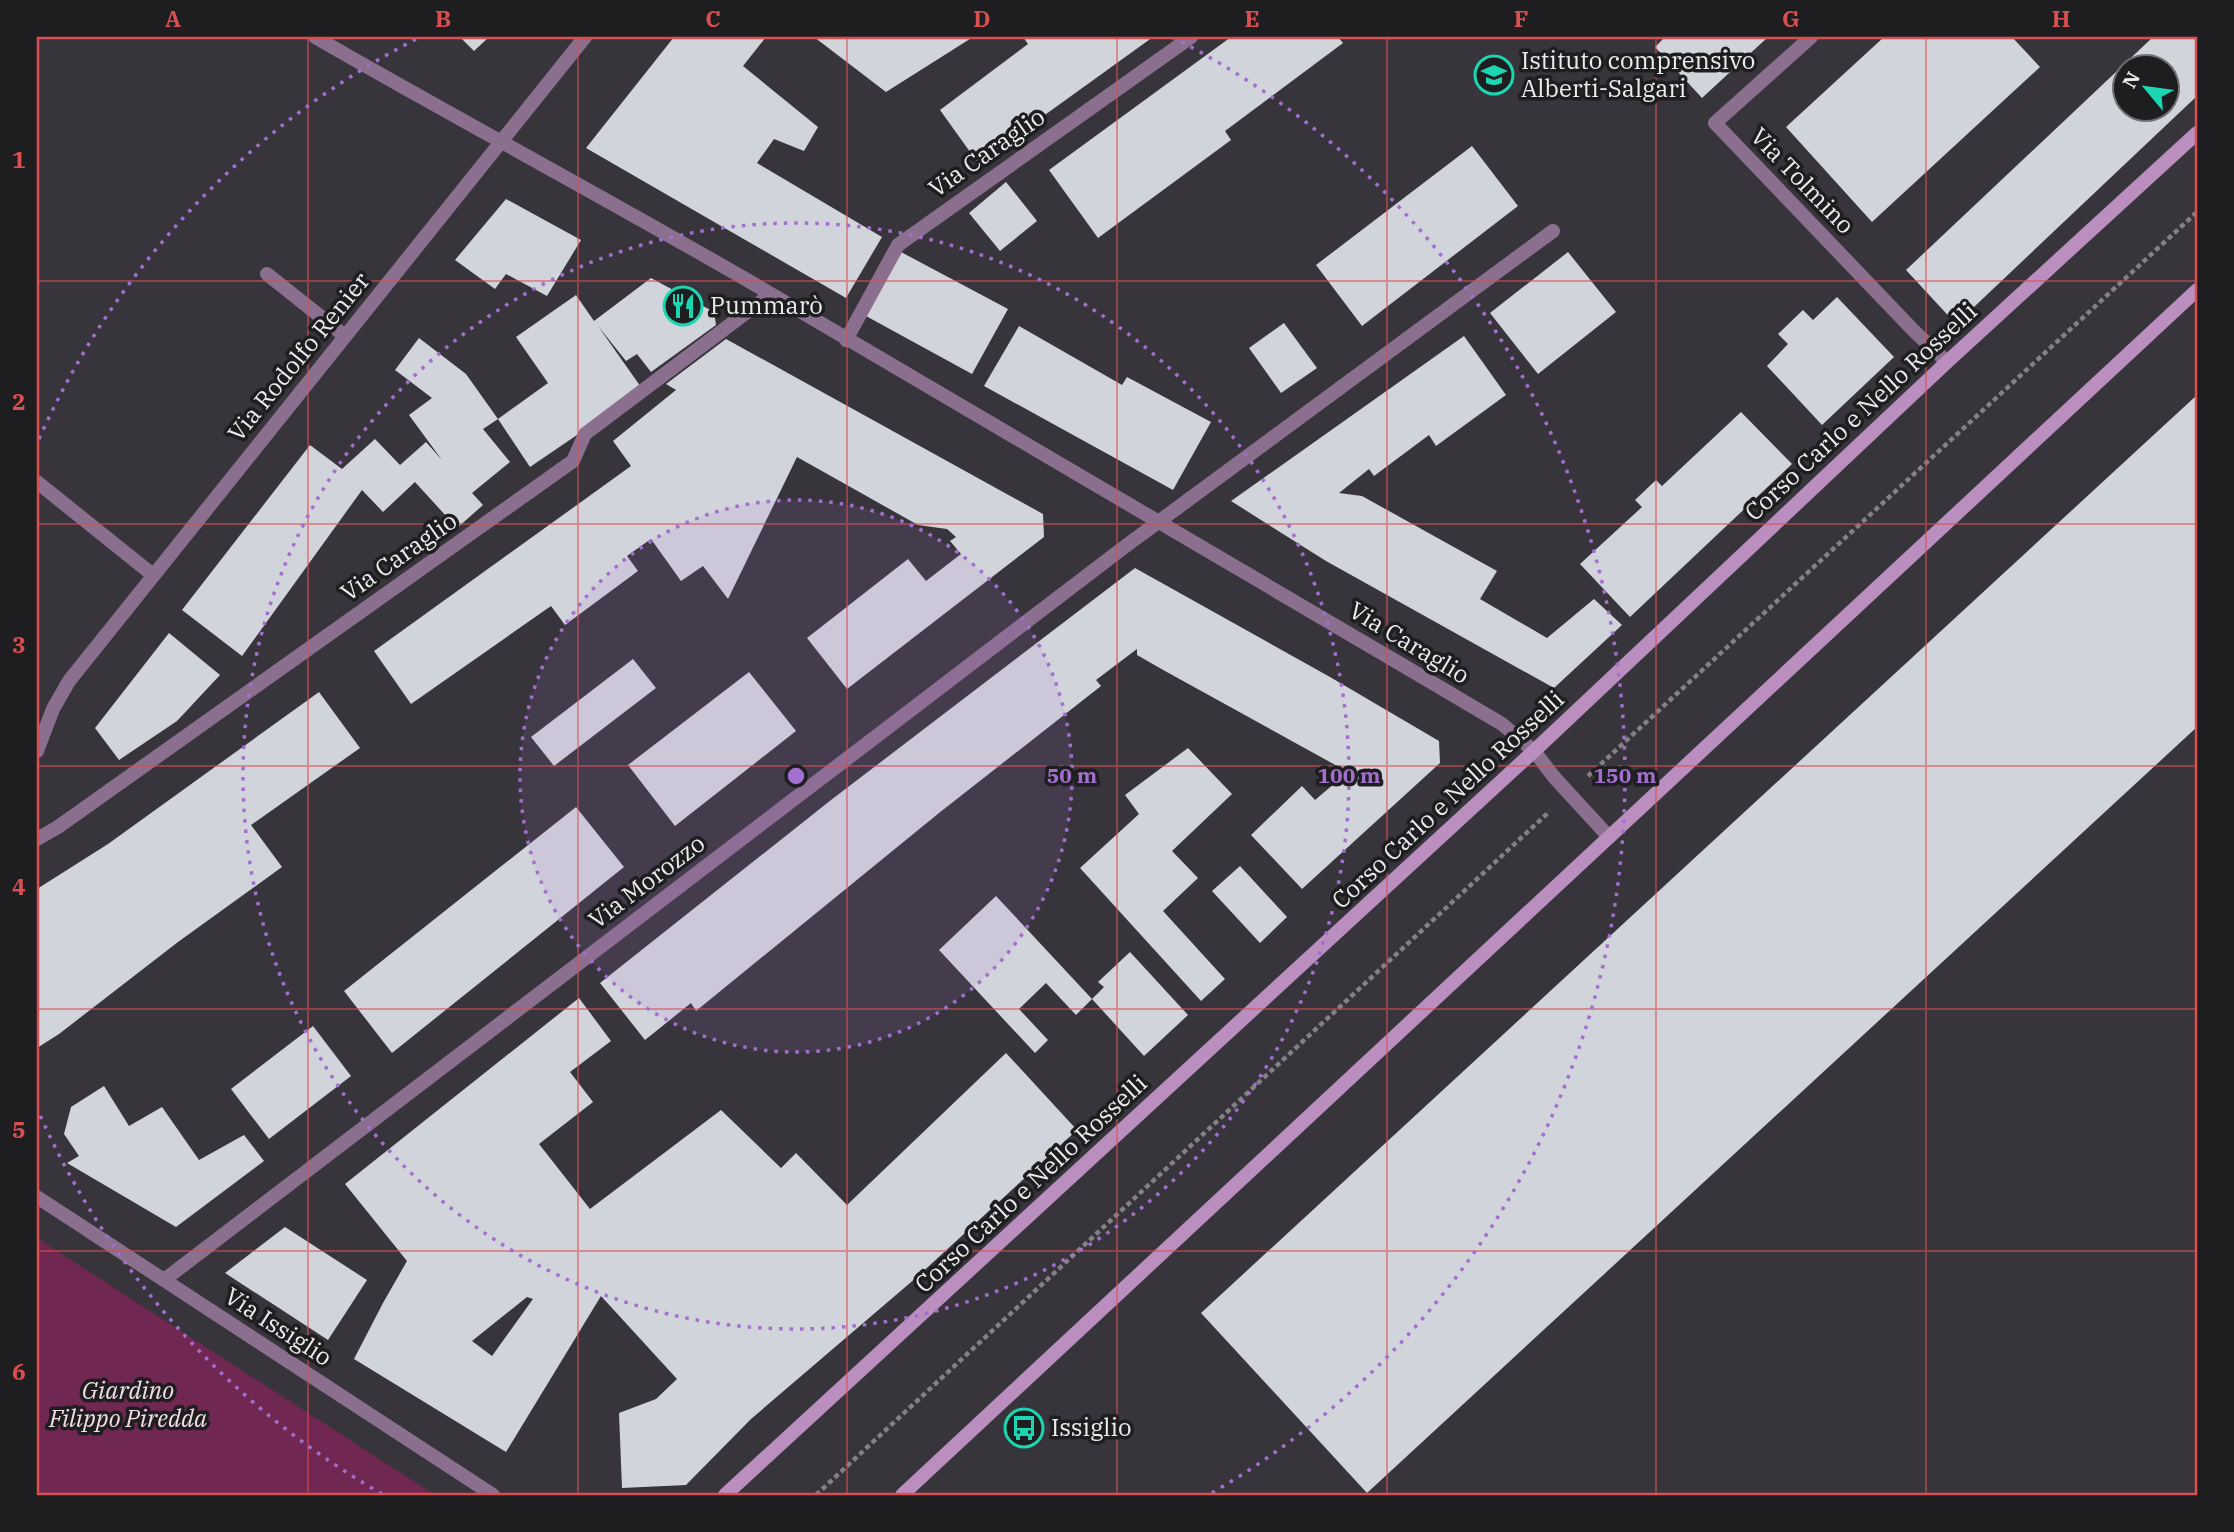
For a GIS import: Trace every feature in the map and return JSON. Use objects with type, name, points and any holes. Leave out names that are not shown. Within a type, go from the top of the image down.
[{"type":"street","name":"Via Caraglio","points":[[315,37],[771,294],[1503,724],[1534,751],[1609,837]]},
{"type":"street","name":"Via Rodolfo Renier","points":[[37,751],[52,709],[69,681],[585,37]]},
{"type":"street","name":"Via Caraglio","points":[[846,340],[898,245],[1191,37]]},
{"type":"street","name":"Via Tolmino","points":[[1811,37],[1716,123],[1914,331],[1947,362]]},
{"type":"street","name":"Corso Carlo e Nello Rosselli","points":[[725,1495],[1534,751],[1947,362],[2197,134]]},
{"type":"street","points":[[1158,521],[1553,231]]},
{"type":"street","points":[[267,274],[345,336]]},
{"type":"street","points":[[902,1495],[2197,290]]},
{"type":"street","name":"Via Caraglio","points":[[37,839],[573,461],[585,434],[771,294]]},
{"type":"street","points":[[37,482],[153,575]]},
{"type":"street","name":"Via Morozzo","points":[[164,1280],[1158,521]]},
{"type":"street","name":"Via Issiglio","points":[[37,1197],[494,1495]]},
{"type":"path","points":[[816,1495],[2197,212]]},
{"type":"green space","name":"Giardino Filippo Piredda","points":[[37,1238],[435,1495],[37,1495]]},
{"type":"building","points":[[460,37],[489,37],[474,51]]},
{"type":"building","points":[[674,37],[766,37],[743,66],[818,127],[804,151],[774,139],[757,163],[882,237],[846,298],[586,148]]},
{"type":"building","points":[[814,37],[973,37],[886,92]]},
{"type":"building","points":[[1023,37],[1153,37],[978,163],[940,110],[1028,44]]},
{"type":"building","points":[[1231,37],[1338,37],[1343,43],[1225,131],[1231,140],[1098,238],[1049,170]]},
{"type":"building","points":[[1665,37],[1768,37],[1702,98],[1655,47]]},
{"type":"building","points":[[1884,37],[2012,37],[2040,67],[1872,222],[1786,127]]},
{"type":"building","points":[[2153,37],[2197,37],[2197,96],[2182,110],[2182,52],[2137,52]]},
{"type":"building","points":[[2112,76],[2112,122],[2170,122],[1956,324],[1906,270]]},
{"type":"building","points":[[1472,146],[1518,206],[1362,326],[1316,265]]},
{"type":"building","points":[[1006,182],[1037,221],[1000,251],[969,213]]},
{"type":"building","points":[[506,199],[581,240],[547,296],[506,274],[495,289],[455,260]]},
{"type":"building","points":[[901,252],[1008,309],[972,374],[866,316]]},
{"type":"building","points":[[1568,252],[1616,312],[1538,374],[1490,313]]},
{"type":"building","points":[[651,278],[714,312],[716,325],[651,372],[637,354],[626,361],[598,326],[643,390],[530,467],[498,419],[548,383],[516,337],[576,295],[594,321]]},
{"type":"building","points":[[1837,297],[1894,357],[1822,425],[1767,366],[1788,344],[1778,334],[1803,310],[1813,320]]},
{"type":"building","points":[[1284,323],[1317,368],[1281,393],[1249,348]]},
{"type":"building","points":[[1019,326],[1122,385],[1127,377],[1211,422],[1173,490],[984,386]]},
{"type":"building","points":[[1464,336],[1506,395],[1436,446],[1429,435],[1374,476],[1369,469],[1339,493],[1362,496],[1497,571],[1480,599],[1547,638],[1594,599],[1622,625],[1554,688],[1326,561],[1231,501]]},
{"type":"building","points":[[419,338],[466,374],[498,419],[483,429],[510,462],[472,493],[483,505],[457,528],[415,482],[383,512],[362,490],[242,656],[182,610],[310,445],[342,469],[375,439],[400,465],[426,442],[442,460],[409,415],[432,398],[395,370]]},
{"type":"building","points":[[726,339],[1043,514],[1044,537],[847,689],[807,638],[908,559],[926,581],[961,554],[950,541],[956,537],[947,529],[918,525],[797,457],[728,599],[703,566],[681,581],[651,539],[627,556],[638,571],[565,625],[551,606],[411,704],[374,651],[631,466],[613,441],[676,390],[666,384]]},
{"type":"building","points":[[2197,395],[2197,727],[1367,1493],[1201,1313]]},
{"type":"building","points":[[1741,412],[1792,464],[1630,617],[1580,564],[1642,507],[1635,500],[1656,480],[1662,486]]},
{"type":"building","points":[[1135,568],[1439,741],[1440,763],[1302,889],[1251,835],[1302,786],[1315,800],[1348,772],[1137,655],[1137,649],[1096,680],[1101,686],[939,813],[696,1011],[691,1003],[645,1040],[600,983],[831,800]]},
{"type":"building","points":[[169,633],[220,675],[177,721],[119,760],[95,728]]},
{"type":"building","points":[[633,659],[656,688],[554,766],[531,737]]},
{"type":"building","points":[[749,672],[796,731],[675,826],[628,765]]},
{"type":"building","points":[[319,692],[360,748],[251,825],[282,867],[37,1048],[37,889],[108,844]]},
{"type":"building","points":[[1188,748],[1232,794],[1172,851],[1198,878],[1163,911],[1225,979],[1201,1001],[1080,868],[1139,814],[1125,795]]},
{"type":"building","points":[[576,807],[624,867],[392,1053],[344,991]]},
{"type":"building","points":[[1240,866],[1287,917],[1260,943],[1212,891]]},
{"type":"building","points":[[996,896],[1092,999],[1076,1015],[1046,983],[1019,1009],[1048,1040],[1035,1053],[939,950]]},
{"type":"building","points":[[1130,952],[1188,1015],[1144,1056],[1092,999],[1104,987],[1098,982]]},
{"type":"building","points":[[579,998],[611,1041],[570,1072],[593,1102],[539,1144],[590,1209],[721,1110],[781,1168],[796,1153],[847,1205],[1006,1053],[1077,1130],[917,1277],[751,1419],[686,1485],[622,1488],[619,1413],[656,1399],[677,1379],[601,1296],[506,1452],[354,1359],[407,1261],[345,1184]],"holes":[[[527,1297],[533,1299],[492,1356],[472,1341]]]},
{"type":"building","points":[[313,1026],[351,1076],[269,1139],[231,1089]]},
{"type":"building","points":[[104,1086],[129,1126],[162,1107],[199,1160],[244,1135],[264,1161],[176,1227],[67,1163],[79,1156],[64,1134],[71,1107]]},
{"type":"building","points":[[285,1227],[367,1280],[328,1340],[225,1273]]},
{"type":"place","name":"Istituto comprensivo Alberti-Salgari","points":[[1494,75]]},
{"type":"place","name":"Pummarò","points":[[683,306]]},
{"type":"place","name":"Issiglio","points":[[1024,1428]]}]
